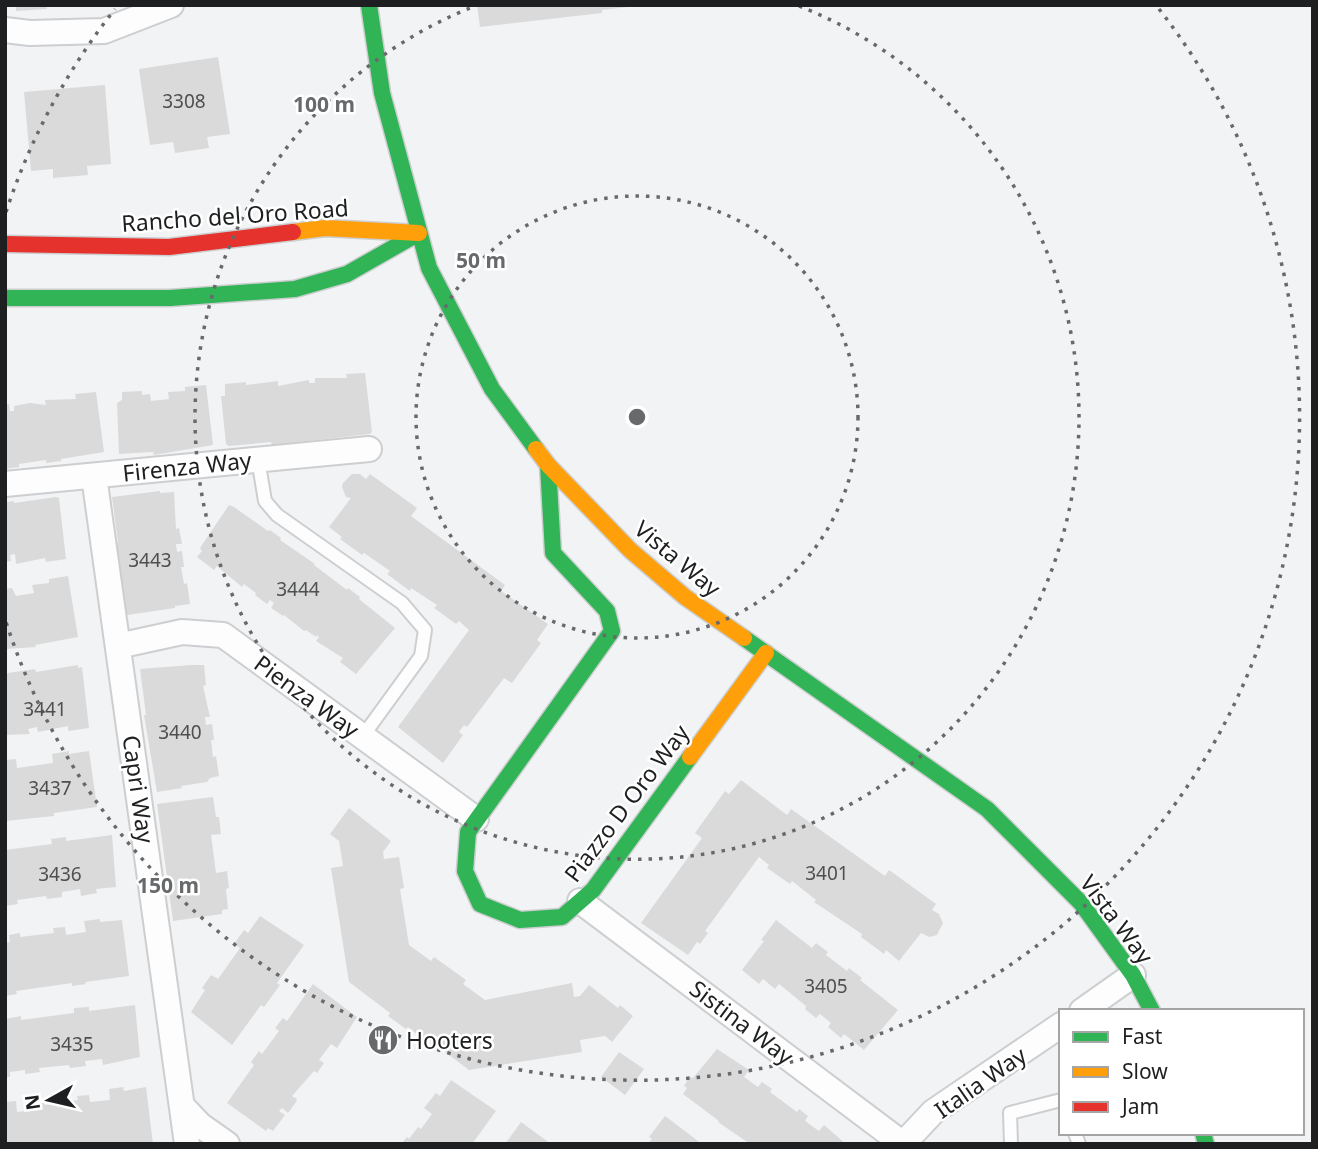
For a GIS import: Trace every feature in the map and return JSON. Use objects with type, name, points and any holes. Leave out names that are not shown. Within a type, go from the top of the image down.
[{"type":"main road","name":"Vista Way","points":[[369,5],[382,93],[429,268],[492,389],[548,465],[630,550],[685,597],[987,808],[1082,904],[1133,975],[1151,1009]]},
{"type":"main road","name":"Rancho del Oro Road","points":[[5,244],[169,247],[325,228],[419,233]]},
{"type":"main road","points":[[5,298],[170,298],[295,289],[347,274],[419,233]]},
{"type":"main road","points":[[5,255],[62,246]]},
{"type":"main road","name":"Piazzo D Oro Way","points":[[548,465],[553,553],[607,611],[612,631],[468,832],[465,871],[480,904],[520,920],[562,917],[593,890],[766,653]]},
{"type":"street","points":[[5,30],[30,33],[104,32],[171,5]]},
{"type":"street","name":"Firenza Way","points":[[5,484],[369,449]]},
{"type":"street","name":"Capri Way","points":[[94,475],[187,1144]]},
{"type":"street","name":"Pienza Way","points":[[118,646],[182,632],[223,635],[476,819]]},
{"type":"street","name":"Sistina Way","points":[[580,901],[903,1144]]},
{"type":"street","points":[[1085,1009],[1133,975]]},
{"type":"street","name":"Italia Way","points":[[903,1144],[933,1112],[1059,1026]]},
{"type":"street","points":[[183,1107],[200,1125],[227,1144]]},
{"type":"lane","points":[[258,460],[265,501],[277,515],[402,603],[425,630],[421,656],[363,736]]},
{"type":"lane","points":[[1011,1144],[1010,1113],[1059,1101]]},
{"type":"building","points":[[16,5],[46,5],[47,9],[16,11]]},
{"type":"building","points":[[477,5],[628,7],[602,10],[602,13],[480,27]]},
{"type":"building","points":[[218,57],[230,134],[207,137],[209,148],[175,153],[173,142],[150,145],[139,69]]},
{"type":"building","points":[[105,85],[111,164],[87,166],[88,175],[53,178],[53,169],[31,171],[24,92]]},
{"type":"building","points":[[365,373],[372,432],[370,434],[272,445],[271,442],[229,446],[226,444],[221,396],[225,396],[225,384],[246,382],[246,385],[278,381],[278,386],[309,380],[309,383],[315,383],[315,378],[347,378],[346,374]]},
{"type":"building","points":[[206,385],[213,445],[154,455],[153,452],[119,454],[117,403],[122,400],[122,392],[142,391],[142,395],[150,394],[151,401],[169,399],[168,392],[185,391],[185,387]]},
{"type":"building","points":[[96,392],[104,452],[61,461],[19,464],[19,467],[5,469],[5,405],[9,404],[10,411],[14,411],[14,406],[30,403],[46,405],[45,400],[76,399],[75,394]]},
{"type":"building","points":[[352,474],[360,474],[366,479],[370,474],[417,508],[411,516],[505,585],[501,591],[548,624],[537,640],[541,643],[512,683],[504,678],[467,727],[464,725],[459,732],[463,735],[443,763],[398,727],[469,630],[459,621],[456,624],[434,608],[437,605],[434,603],[411,588],[410,591],[387,574],[390,571],[364,553],[362,555],[329,527],[351,498],[346,497],[342,487]]},
{"type":"building","points":[[160,491],[174,492],[176,529],[179,528],[182,544],[176,544],[177,552],[182,551],[184,567],[181,567],[190,604],[127,615],[115,543],[118,542],[112,497]]},
{"type":"building","points":[[59,498],[66,559],[46,562],[45,558],[16,564],[15,554],[10,555],[11,561],[5,562],[5,502]]},
{"type":"building","points":[[229,505],[281,538],[280,540],[360,597],[359,599],[395,628],[356,674],[340,662],[343,658],[316,641],[319,637],[317,635],[316,637],[304,631],[271,608],[274,603],[270,600],[267,604],[244,584],[242,587],[217,566],[214,570],[197,557],[202,551],[200,548]]},
{"type":"building","points":[[68,576],[78,637],[35,645],[36,647],[5,649],[5,589],[12,588],[16,596],[34,593],[32,585],[49,583],[49,579]]},
{"type":"building","points":[[78,665],[78,668],[82,667],[89,728],[68,731],[68,726],[38,732],[37,727],[28,729],[30,734],[5,735],[5,676],[8,673],[35,669],[36,672]]},
{"type":"building","points":[[204,665],[206,685],[203,686],[210,717],[205,717],[206,725],[212,724],[213,757],[216,756],[219,776],[210,778],[207,782],[157,792],[144,715],[140,669]]},
{"type":"building","points":[[69,751],[69,754],[89,751],[97,807],[54,813],[54,816],[5,821],[5,760],[16,759],[17,768],[53,763],[52,754]]},
{"type":"building","points":[[741,780],[787,815],[791,809],[885,876],[889,870],[936,904],[932,910],[939,914],[943,923],[937,935],[929,937],[921,933],[899,961],[886,950],[884,954],[861,937],[862,934],[814,902],[816,900],[792,881],[790,884],[767,868],[769,865],[759,857],[705,931],[708,933],[688,955],[641,923],[702,838],[695,833],[725,791],[729,794]]},
{"type":"building","points":[[213,797],[221,834],[211,835],[216,873],[227,871],[228,909],[222,910],[222,914],[173,921],[157,804]]},
{"type":"building","points":[[349,808],[391,841],[383,852],[384,859],[399,857],[404,888],[400,889],[409,945],[431,961],[434,957],[466,980],[463,984],[485,1000],[572,983],[574,997],[580,996],[589,985],[633,1016],[612,1042],[605,1036],[580,1040],[582,1052],[469,1070],[428,1039],[427,1042],[388,1016],[390,1013],[349,982],[331,868],[343,866],[339,841],[330,834]]},
{"type":"building","points":[[112,835],[116,887],[96,889],[97,893],[81,896],[80,889],[62,892],[62,897],[17,900],[18,904],[5,906],[5,850],[52,844],[51,839],[66,837],[66,841]]},
{"type":"building","points":[[260,916],[304,945],[277,983],[280,985],[264,1007],[261,1005],[232,1045],[191,1012],[211,975],[218,979],[240,948],[234,944],[244,930],[248,933]]},
{"type":"building","points":[[100,919],[100,922],[122,920],[129,976],[72,986],[72,983],[16,991],[17,994],[5,996],[5,943],[10,942],[9,935],[20,933],[20,937],[54,933],[53,928],[65,927],[66,935],[86,932],[84,921]]},
{"type":"building","points":[[776,920],[812,948],[816,943],[828,952],[826,955],[847,971],[849,968],[898,1010],[864,1050],[844,1034],[841,1038],[828,1027],[831,1023],[820,1014],[816,1018],[779,984],[775,989],[763,979],[759,984],[742,970]]},
{"type":"building","points":[[313,984],[357,1017],[337,1048],[331,1044],[319,1060],[324,1063],[317,1073],[314,1071],[292,1096],[297,1099],[288,1113],[282,1108],[279,1111],[285,1115],[273,1131],[268,1128],[266,1131],[227,1103],[254,1065],[251,1062],[259,1051],[262,1054],[279,1031],[275,1028],[283,1018],[287,1021]]},
{"type":"building","points":[[135,1005],[140,1057],[103,1065],[102,1059],[85,1061],[86,1066],[39,1068],[40,1072],[25,1074],[25,1070],[10,1072],[10,1077],[5,1077],[5,1019],[21,1016],[21,1020],[74,1013],[74,1008],[89,1007],[89,1011]]},
{"type":"building","points":[[717,1049],[749,1070],[744,1077],[758,1087],[762,1082],[772,1089],[770,1092],[797,1112],[799,1109],[808,1116],[805,1121],[819,1131],[824,1125],[846,1144],[750,1144],[718,1122],[683,1094],[687,1088],[684,1086],[690,1077],[693,1078]]},
{"type":"building","points":[[619,1052],[644,1069],[625,1095],[601,1077]]},
{"type":"building","points":[[451,1080],[496,1111],[472,1144],[401,1144],[407,1137],[409,1139],[418,1127],[421,1129],[432,1114],[424,1108],[436,1093],[440,1096]]},
{"type":"building","points":[[123,1087],[124,1091],[146,1087],[153,1144],[5,1144],[5,1102],[16,1101],[17,1112],[33,1110],[32,1103],[44,1101],[45,1105],[78,1100],[77,1096],[89,1095],[90,1102],[110,1100],[109,1089]]},
{"type":"building","points":[[665,1116],[702,1144],[648,1144],[652,1139],[649,1137]]},
{"type":"building","points":[[521,1122],[551,1144],[505,1144]]},
{"type":"traffic: fast","points":[[369,5],[382,93],[429,268],[492,389],[536,449]]},
{"type":"traffic: fast","points":[[5,298],[170,298],[295,289],[347,274],[419,233]]},
{"type":"traffic: fast","points":[[548,465],[553,553],[607,611],[612,631],[468,832],[465,871],[480,904],[520,920],[562,917],[593,890],[690,757]]},
{"type":"traffic: fast","points":[[744,638],[987,809],[1081,903],[1133,975],[1151,1009]]},
{"type":"traffic: fast","points":[[1204,1135],[1206,1144]]},
{"type":"traffic: slow","points":[[293,232],[325,228],[419,233]]},
{"type":"traffic: slow","points":[[536,449],[548,465],[630,550],[685,597],[744,638]]},
{"type":"traffic: slow","points":[[690,757],[766,653]]},
{"type":"traffic: jam","points":[[5,244],[169,247],[293,232]]},
{"type":"place","name":"Hooters","points":[[383,1040]]}]
